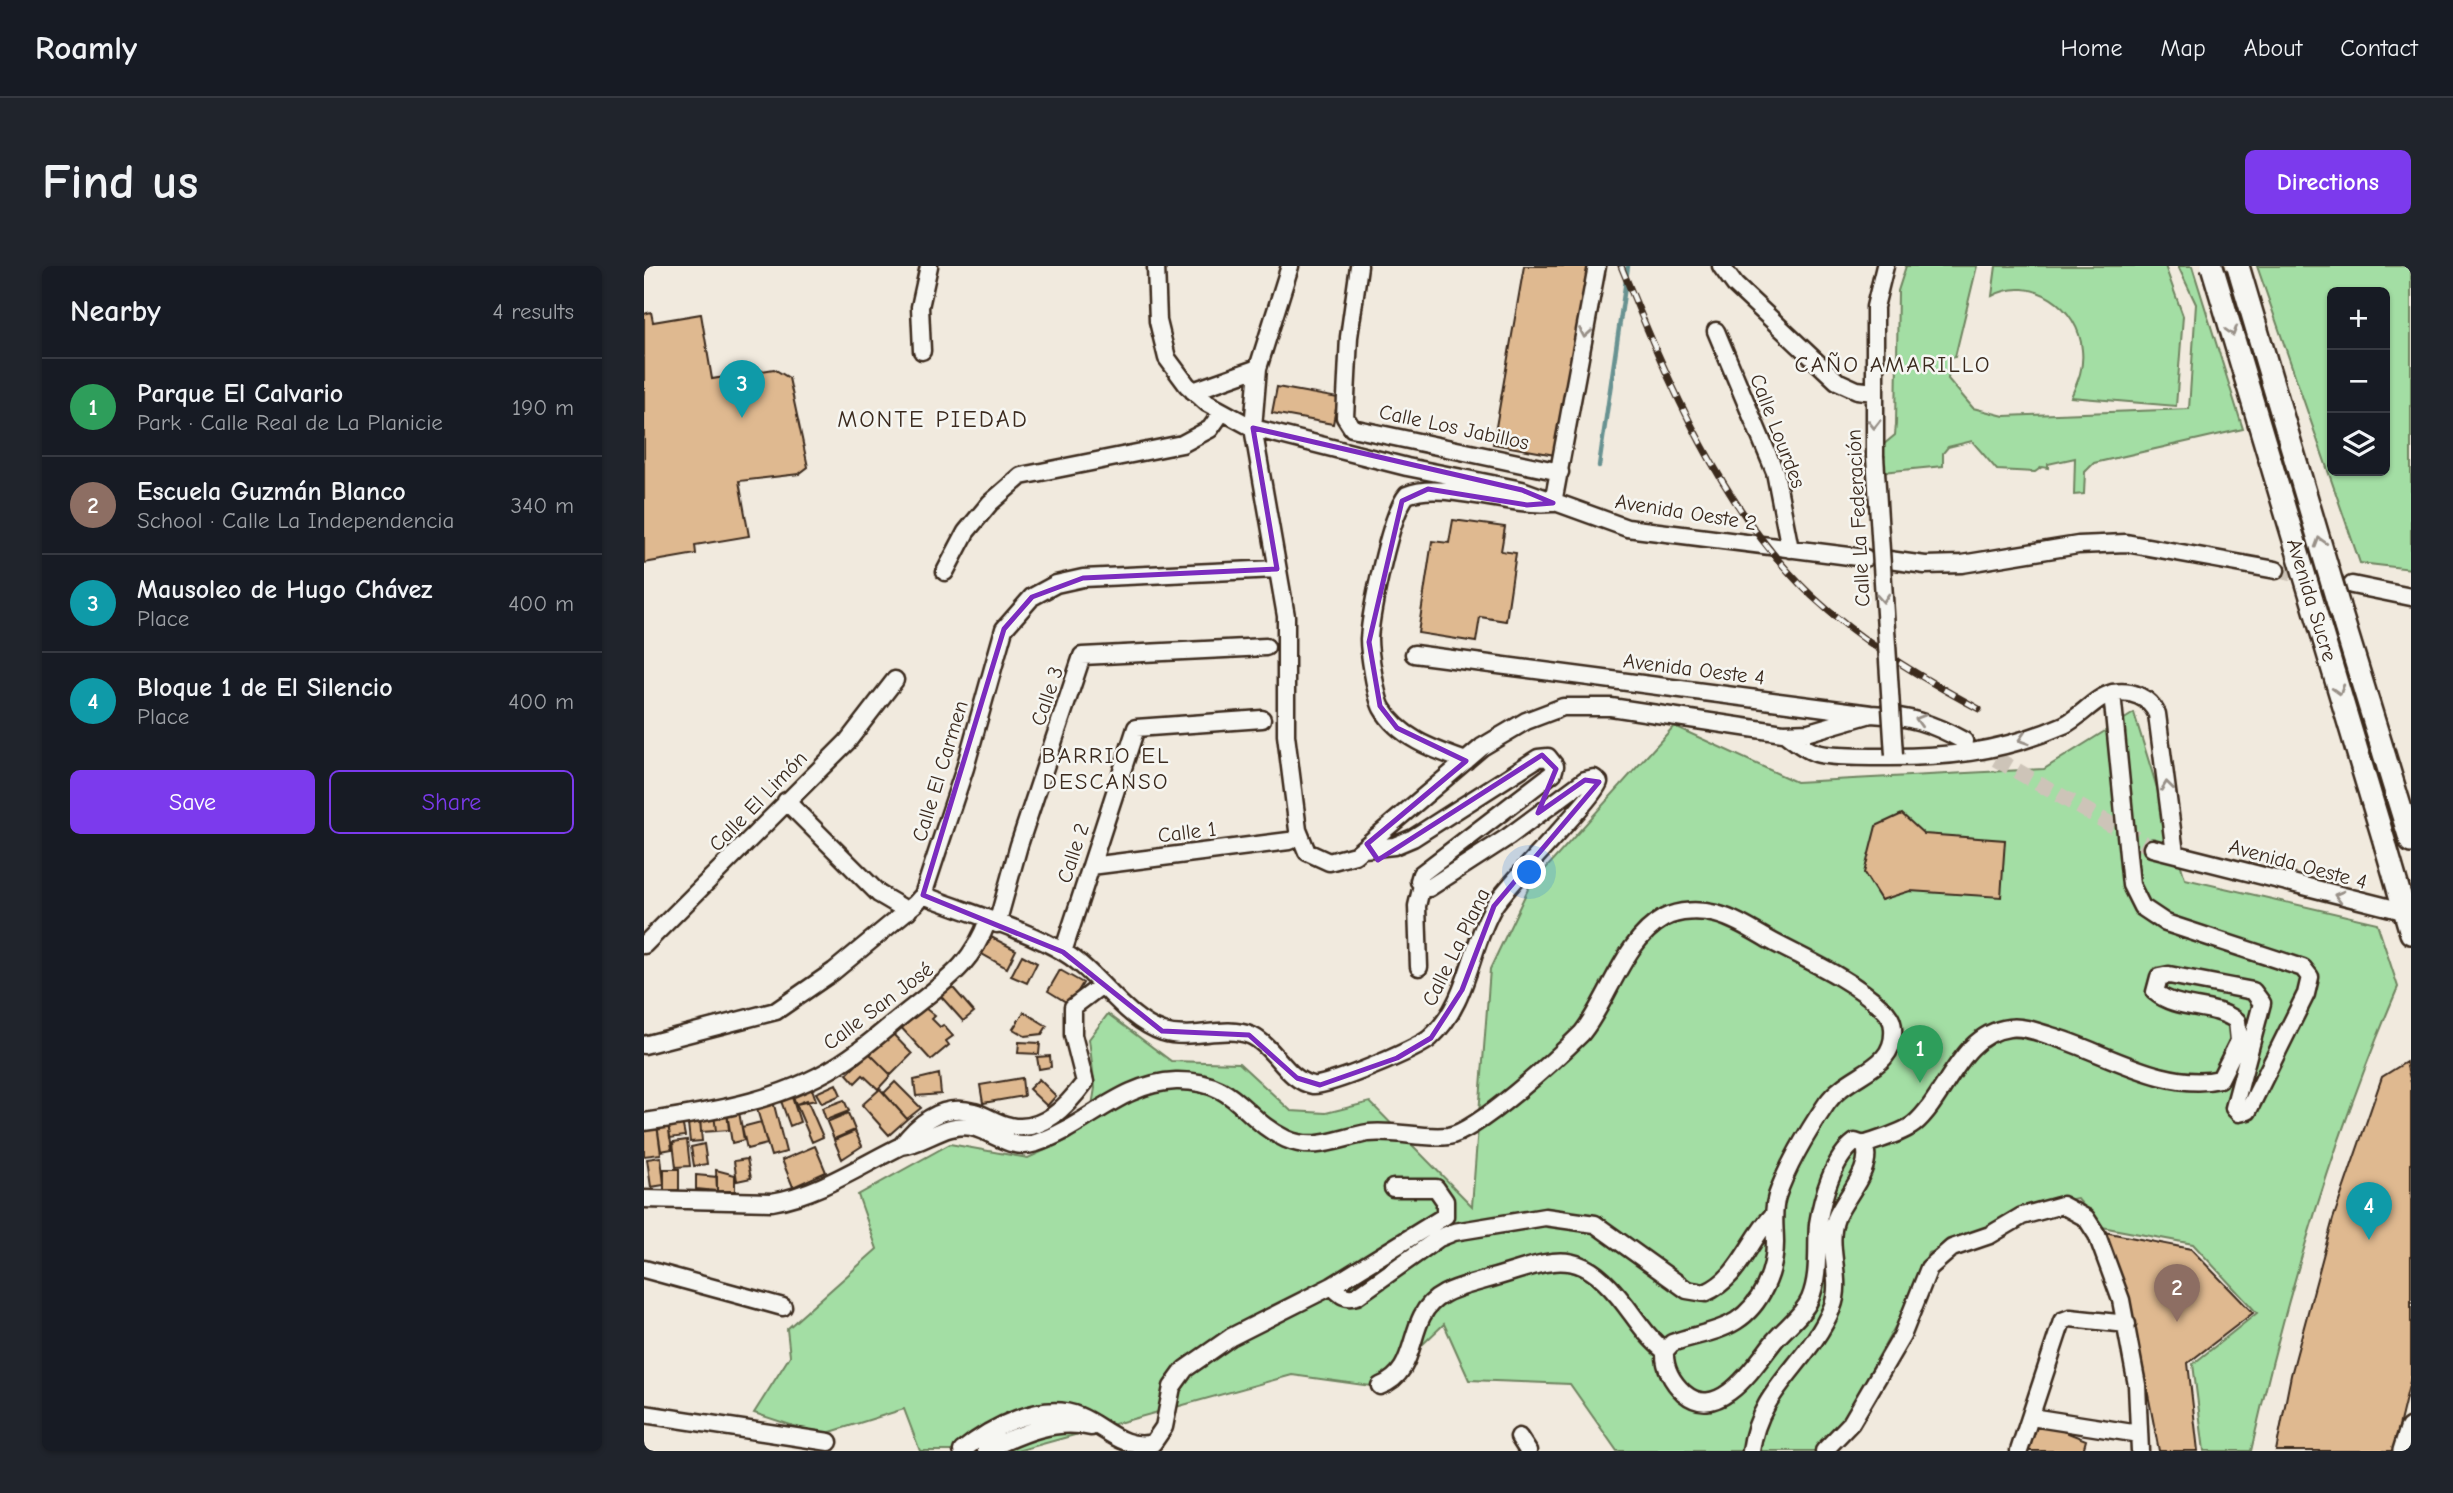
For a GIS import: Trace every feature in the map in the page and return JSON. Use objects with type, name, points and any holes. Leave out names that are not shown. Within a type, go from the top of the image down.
[{"type":"main road","name":"Avenida Sucre","points":[[2212,266],[2408,913],[2411,933]]},
{"type":"main road","name":"Avenida Sucre","points":[[2238,266],[2411,842]]},
{"type":"main road","points":[[2404,1451],[2411,1429]]},
{"type":"street","points":[[922,351],[920,307],[929,266]]},
{"type":"street","points":[[1156,266],[1158,321],[1167,358],[1193,391],[1222,412],[1252,428],[1407,467],[1522,490],[1553,503],[1597,266]]},
{"type":"street","points":[[1290,266],[1258,368],[1252,428],[1287,632],[1286,735],[1301,837],[1307,852],[1329,862],[1347,859],[1364,849],[1482,747],[1526,721],[1573,705],[1611,707],[1783,733],[1809,732],[1871,714]]},
{"type":"street","name":"Calle Los Jabillos","points":[[1359,266],[1349,337],[1345,416],[1352,428],[1560,472]]},
{"type":"street","name":"Calle La Federación","points":[[1885,266],[1875,307],[1875,456],[1894,756]]},
{"type":"street","points":[[1723,267],[1837,380],[1857,390],[1874,392]]},
{"type":"street","name":"Calle Lourdes","points":[[1716,331],[1775,472],[1790,549]]},
{"type":"street","points":[[1193,391],[1258,368]]},
{"type":"street","points":[[945,572],[966,532],[1021,476],[1182,444],[1210,429],[1222,412]]},
{"type":"street","name":"Avenida Oeste 2","points":[[1466,761],[1432,749],[1397,728],[1380,706],[1369,642],[1393,524],[1407,495],[1428,489],[1527,505],[1553,503],[1627,528],[1865,558]]},
{"type":"street","points":[[1889,560],[1925,565],[1962,564],[2078,545],[2126,543],[2276,570]]},
{"type":"street","name":"Calle El Carmen","points":[[644,1045],[776,1012],[834,971],[908,911],[923,895],[965,768],[1004,629],[1026,602],[1045,588],[1083,578],[1277,569]]},
{"type":"street","points":[[2352,585],[2411,597]]},
{"type":"street","name":"Calle 3","points":[[992,922],[1082,656],[1266,647]]},
{"type":"street","name":"Avenida Oeste 4","points":[[1413,654],[1871,714],[1905,716],[1928,722],[1964,741]]},
{"type":"street","name":"Calle El Limón","points":[[644,945],[786,800],[847,742],[895,680]]},
{"type":"street","points":[[901,1146],[915,1145],[959,1127],[979,1130],[1012,1145],[1033,1144],[1048,1139],[1121,1095],[1176,1082],[1208,1085],[1224,1092],[1239,1101],[1275,1133],[1298,1144],[1325,1145],[1379,1132],[1433,1136],[1460,1132],[1472,1127],[1582,1033],[1596,1016],[1637,942],[1650,929],[1665,918],[1702,911],[1727,917],[1832,973],[1880,1005],[1892,1021],[1889,1052],[1872,1070],[1849,1080],[1828,1102],[1783,1183],[1773,1215],[1773,1263],[1761,1296],[1735,1321],[1672,1343],[1665,1351],[1665,1365],[1672,1378],[1688,1396],[1713,1400],[1738,1385],[1810,1298],[1816,1273],[1818,1225],[1830,1181],[1849,1147],[1855,1142],[1864,1145],[1912,1126],[1932,1105],[1959,1063],[1982,1036],[2008,1028],[2029,1029],[2167,1076],[2199,1084],[2220,1079],[2239,1041],[2237,1021],[2225,1012],[2163,999],[2155,992],[2159,977],[2168,975],[2253,991],[2262,1003],[2234,1108],[2239,1114],[2248,1111],[2306,994],[2310,977],[2303,968],[2166,923],[2142,907],[2131,885],[2112,693]]},
{"type":"street","points":[[1783,733],[1814,752],[1953,756],[1992,750],[2064,724],[2112,693],[2139,695],[2153,706],[2157,715],[2175,853]]},
{"type":"street","name":"Calle 2","points":[[1063,952],[1136,728],[1262,719]]},
{"type":"street","points":[[1364,849],[1394,846],[1412,838],[1538,758],[1548,757],[1556,769],[1425,870],[1420,877],[1422,885],[1416,906],[1419,967]]},
{"type":"street","name":"Calle La Plana","points":[[923,895],[1063,952],[1139,1017],[1162,1031],[1175,1034],[1222,1032],[1249,1035],[1266,1046],[1297,1078],[1314,1085],[1397,1058],[1419,1046],[1439,1027],[1462,990],[1494,906],[1573,812],[1595,792],[1597,780],[1585,780],[1508,837],[1444,879],[1429,888],[1422,885]]},
{"type":"street","points":[[786,800],[879,894],[908,911]]},
{"type":"street","name":"Calle 1","points":[[1091,866],[1289,841]]},
{"type":"street","name":"Avenida Oeste 4","points":[[2152,848],[2408,913]]},
{"type":"street","name":"Calle San José","points":[[644,1122],[721,1110],[768,1097],[810,1080],[850,1057],[965,964],[992,922]]},
{"type":"street","points":[[644,1199],[786,1200],[818,1190],[901,1146],[925,1121],[953,1109],[974,1112],[1011,1127],[1032,1125],[1055,1117],[1085,1083],[1073,1035],[1073,1007],[1102,985]]},
{"type":"street","points":[[1751,1451],[1753,1430],[1760,1412],[1809,1349],[1833,1306],[1834,1224],[1866,1164],[1864,1145]]},
{"type":"street","points":[[962,1451],[988,1432],[1045,1412],[1076,1415],[1129,1444],[1153,1443],[1164,1427],[1172,1387],[1185,1368],[1231,1337],[1332,1286],[1445,1216],[1445,1201],[1436,1188],[1393,1188]]},
{"type":"street","points":[[1828,1449],[1857,1414],[1902,1336],[1929,1268],[1952,1248],[1990,1235],[2022,1216],[2062,1205],[2086,1217],[2097,1235],[2127,1324],[2137,1385],[2140,1443],[2031,1417]]},
{"type":"street","points":[[1332,1286],[1341,1295],[1349,1298],[1357,1296],[1439,1238],[1454,1232],[1563,1217],[1603,1227],[1687,1290],[1705,1293],[1734,1273],[1755,1237],[1773,1215]]},
{"type":"street","points":[[1380,1386],[1399,1376],[1405,1367],[1422,1315],[1442,1294],[1555,1261],[1584,1265],[1610,1285],[1652,1340],[1665,1351]]},
{"type":"street","points":[[644,1269],[783,1307]]},
{"type":"street","points":[[2019,1451],[2062,1321],[2070,1318],[2127,1324]]},
{"type":"street","points":[[644,1414],[829,1442]]},
{"type":"street","points":[[986,1450],[1047,1426],[1071,1424],[1101,1429]]},
{"type":"highlighted area","points":[[1253,428],[1522,490],[1553,503],[1527,505],[1428,489],[1402,501],[1369,642],[1380,706],[1397,728],[1466,761],[1367,844],[1378,860],[1542,755],[1556,769],[1538,813],[1585,780],[1599,782],[1494,906],[1462,990],[1431,1038],[1397,1058],[1320,1085],[1297,1078],[1249,1035],[1162,1031],[1063,952],[923,895],[1004,629],[1032,597],[1083,578],[1277,569]]},
{"type":"green space","points":[[1906,266],[1977,266],[1955,357],[1950,358],[1948,379],[1973,408],[2004,416],[2189,409],[2196,304],[2178,266],[2192,266],[2243,429],[2094,463],[2085,472],[2084,494],[2074,495],[2075,458],[2048,464],[2048,468],[2042,467],[2035,472],[1997,470],[1972,441],[1948,447],[1943,453],[1943,466],[1883,472],[1883,445],[1895,435],[1898,291]]},
{"type":"green space","points":[[1996,266],[2165,266],[2183,316],[2176,406],[2071,397],[2082,363],[2079,334],[2072,320],[2063,308],[2037,292],[2007,290],[1992,296]]},
{"type":"green space","points":[[2257,266],[2411,266],[2411,569],[2360,563],[2330,476],[2390,476],[2390,287],[2327,287],[2327,468]]},
{"type":"green space","points":[[2134,713],[2185,879],[2377,923],[2398,987],[2353,1100],[2314,1216],[2280,1333],[2251,1451],[2204,1451],[2193,1364],[2257,1313],[2193,1244],[2102,1227],[2077,1198],[2036,1206],[1994,1235],[1928,1253],[1911,1298],[1826,1451],[1617,1451],[1570,1384],[1469,1380],[1444,1324],[1378,1387],[1292,1375],[1017,1451],[920,1451],[904,1409],[821,1435],[754,1413],[790,1356],[787,1329],[877,1249],[858,1195],[950,1144],[1028,1158],[1068,1140],[1089,1124],[1095,1088],[1089,1039],[1108,1014],[1171,1061],[1239,1063],[1291,1111],[1326,1113],[1370,1102],[1472,1206],[1490,969],[1529,887],[1674,726],[1796,782],[2044,769]]},
{"type":"building","points":[[1524,266],[1588,266],[1555,455],[1493,444]]},
{"type":"building","points":[[651,312],[653,322],[701,314],[712,379],[774,369],[789,378],[808,467],[799,474],[739,481],[749,536],[695,545],[696,554],[644,563],[644,314]]},
{"type":"building","points":[[1277,387],[1338,398],[1333,424],[1272,413]]},
{"type":"building","points":[[1453,520],[1505,527],[1501,551],[1516,553],[1506,621],[1480,617],[1476,642],[1418,633],[1432,541],[1449,543]]},
{"type":"building","points":[[1902,814],[1924,834],[2005,840],[2001,897],[1910,891],[1881,900],[1864,873],[1876,826]]},
{"type":"building","points":[[991,937],[1016,950],[1007,968],[982,954]]},
{"type":"building","points":[[1022,955],[1037,963],[1027,983],[1011,976]]},
{"type":"building","points":[[1060,970],[1083,983],[1077,993],[1066,1002],[1048,991]]},
{"type":"building","points":[[948,982],[974,1012],[963,1021],[937,992]]},
{"type":"building","points":[[920,1004],[935,1016],[932,1019],[940,1027],[943,1025],[953,1036],[946,1041],[949,1045],[931,1060],[898,1024]]},
{"type":"building","points":[[1024,1012],[1047,1026],[1042,1034],[1025,1036],[1013,1029]]},
{"type":"building","points":[[891,1032],[912,1054],[891,1075],[869,1053]]},
{"type":"building","points":[[1019,1042],[1040,1043],[1039,1054],[1018,1053]]},
{"type":"building","points":[[869,1053],[891,1075],[878,1089],[863,1075],[855,1083],[847,1074]]},
{"type":"building","points":[[1050,1056],[1051,1067],[1039,1069],[1037,1057]]},
{"type":"building","points":[[2406,1062],[2411,1083],[2411,1377],[2393,1451],[2276,1451],[2291,1375],[2333,1219],[2382,1077]]},
{"type":"building","points":[[939,1074],[941,1094],[916,1096],[914,1080]]},
{"type":"building","points":[[1022,1078],[1024,1096],[983,1103],[980,1085]]},
{"type":"building","points":[[1039,1079],[1056,1096],[1047,1106],[1029,1089]]},
{"type":"building","points":[[895,1082],[921,1108],[907,1119],[884,1093]]},
{"type":"building","points":[[836,1084],[841,1095],[822,1103],[816,1093]]},
{"type":"building","points":[[811,1086],[816,1100],[796,1104],[792,1094]]},
{"type":"building","points":[[880,1089],[907,1119],[889,1135],[862,1105]]},
{"type":"building","points":[[791,1094],[800,1122],[790,1126],[780,1098]]},
{"type":"building","points":[[807,1100],[823,1137],[812,1142],[796,1104]]},
{"type":"building","points":[[844,1100],[849,1111],[826,1120],[822,1108]]},
{"type":"building","points":[[773,1101],[786,1152],[771,1156],[756,1106]]},
{"type":"building","points":[[739,1112],[744,1140],[732,1143],[727,1113]]},
{"type":"building","points":[[727,1113],[729,1130],[716,1131],[714,1114]]},
{"type":"building","points":[[848,1113],[855,1130],[834,1139],[827,1122]]},
{"type":"building","points":[[714,1114],[716,1131],[701,1132],[700,1115]]},
{"type":"building","points":[[682,1121],[685,1136],[670,1138],[668,1123]]},
{"type":"building","points":[[700,1121],[702,1141],[690,1142],[688,1123]]},
{"type":"building","points":[[761,1122],[767,1144],[747,1149],[742,1127]]},
{"type":"building","points":[[668,1123],[672,1149],[661,1151],[657,1125]]},
{"type":"building","points":[[657,1125],[661,1154],[644,1156],[644,1127]]},
{"type":"building","points":[[855,1131],[862,1146],[842,1159],[834,1140]]},
{"type":"building","points":[[687,1140],[690,1166],[676,1167],[673,1142]]},
{"type":"building","points":[[704,1144],[707,1164],[694,1166],[691,1147]]},
{"type":"building","points":[[815,1146],[826,1172],[793,1187],[782,1160]]},
{"type":"building","points":[[661,1157],[664,1185],[651,1187],[647,1159]]},
{"type":"building","points":[[747,1159],[751,1178],[737,1181],[734,1161]]},
{"type":"building","points":[[664,1169],[679,1169],[679,1190],[664,1190]]},
{"type":"building","points":[[716,1170],[735,1175],[735,1191],[717,1191]]},
{"type":"building","points":[[696,1175],[717,1177],[717,1191],[696,1189]]},
{"type":"building","points":[[2104,1232],[2191,1249],[2253,1313],[2188,1363],[2198,1451],[2159,1451],[2133,1317]]},
{"type":"building","points":[[2035,1420],[2086,1440],[2083,1451],[2024,1451]]},
{"type":"waterway","points":[[1599,466],[1628,266]]},
{"type":"tunnel","points":[[2276,570],[2339,583]]},
{"type":"tunnel","points":[[1975,747],[2152,848]]},
{"type":"railway","points":[[1621,266],[1658,354],[1700,442],[1750,524],[1780,562],[1812,596],[1850,629],[1913,671],[1979,709]]},
{"type":"place","name":"Mausoleo de Hugo Chávez","points":[[742,418]]},
{"type":"place","name":"Parque El Calvario","points":[[1920,1083]]},
{"type":"place","name":"Bloque 1 de El Silencio","points":[[2369,1240]]},
{"type":"place","name":"Escuela Guzmán Blanco","points":[[2177,1322]]},
{"type":"district","name":"CAÑO AMARILLO","points":[[1893,364]]},
{"type":"district","name":"MONTE PIEDAD","points":[[933,419]]},
{"type":"district","name":"BARRIO EL DESCANSO","points":[[1106,768]]}]
